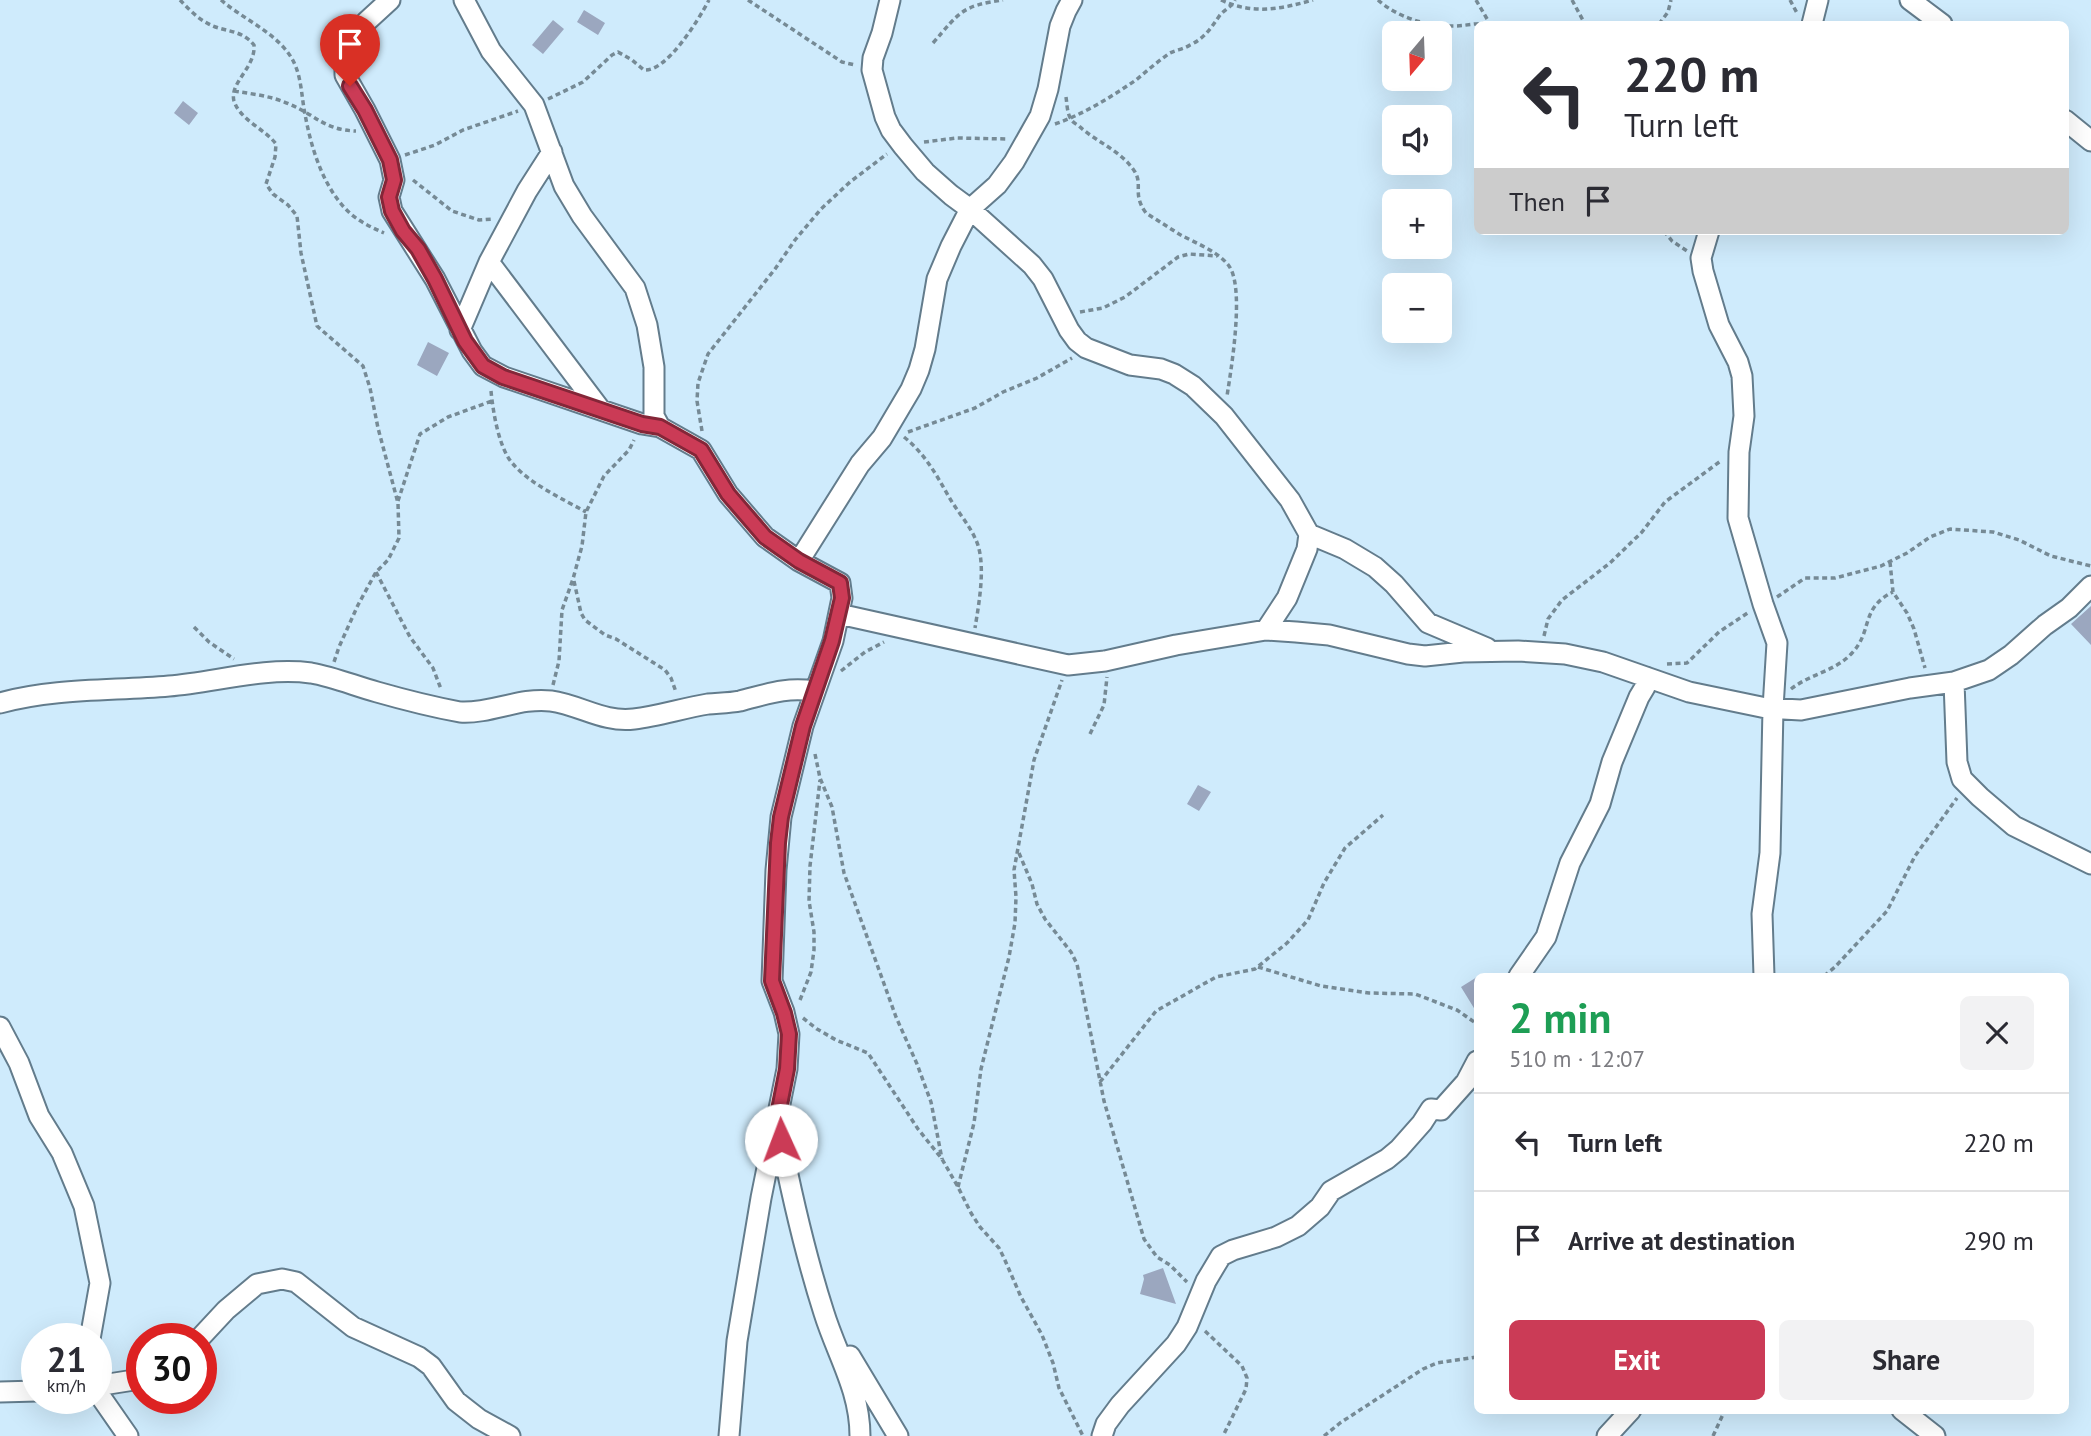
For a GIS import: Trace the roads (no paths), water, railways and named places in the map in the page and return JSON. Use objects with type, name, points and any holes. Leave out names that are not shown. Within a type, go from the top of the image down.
[{"type":"street","points":[[390,0],[366,22],[352,40],[345,52],[345,75],[391,165],[394,180],[389,197],[392,211],[403,231],[418,249],[465,341],[483,366],[503,377],[651,425],[701,450],[728,494],[765,537],[799,561],[840,583],[842,598],[839,614],[803,726],[781,817],[772,981],[789,1034],[787,1069],[737,1341],[729,1436]]},
{"type":"street","points":[[464,0],[491,51],[534,105],[564,186],[582,216],[635,288],[648,325],[654,368],[654,416],[651,425]]},
{"type":"street","points":[[890,0],[872,70],[885,117],[903,146],[942,187],[971,209],[1032,265],[1043,279],[1069,330],[1086,348],[1130,365],[1160,369],[1193,386],[1224,416],[1290,500],[1309,534],[1307,549],[1287,598],[1266,630]]},
{"type":"street","points":[[799,561],[860,464],[882,438],[911,389],[925,349],[937,279],[971,209],[997,186],[1040,116],[1060,26],[1072,0]]},
{"type":"street","points":[[1813,21],[1818,0]]},
{"type":"street","points":[[1910,0],[1938,21]]},
{"type":"street","points":[[2069,123],[2091,141]]},
{"type":"street","points":[[460,330],[507,227],[552,152]]},
{"type":"street","points":[[1708,235],[1701,258],[1720,325],[1742,376],[1744,416],[1738,518],[1777,643],[1770,853],[1762,914],[1764,973]]},
{"type":"street","points":[[489,262],[600,409]]},
{"type":"street","points":[[1309,534],[1345,549],[1375,566],[1428,623],[1494,652]]},
{"type":"street","points":[[839,614],[1068,665],[1105,661],[1266,630],[1329,635],[1425,656],[1463,652],[1542,652],[1603,662],[1689,692],[1774,701],[1785,710],[1813,709],[1954,682],[1989,670],[2089,591]]},
{"type":"street","points":[[0,703],[51,693],[167,686],[286,671],[330,677],[444,709],[473,713],[550,701],[616,720],[739,701],[795,688],[814,691]]},
{"type":"street","points":[[1521,973],[1546,937],[1570,863],[1600,804],[1612,762],[1645,687],[1646,677]]},
{"type":"street","points":[[1954,682],[1957,762],[1962,779],[2014,826],[2091,864]]},
{"type":"street","points":[[0,1027],[19,1063],[38,1116],[62,1153],[84,1206],[100,1283],[93,1323]]},
{"type":"street","points":[[1102,1436],[1113,1415],[1176,1344],[1187,1327],[1206,1280],[1221,1256],[1276,1237],[1298,1226],[1320,1207],[1331,1191],[1387,1159],[1414,1133],[1431,1109],[1441,1110],[1466,1082],[1474,1067]]},
{"type":"street","points":[[777,1120],[800,1227],[825,1317],[843,1359],[856,1402],[860,1436]]},
{"type":"street","points":[[214,1323],[257,1284],[282,1279],[296,1282],[353,1327],[419,1357],[431,1366],[456,1401],[479,1419],[510,1436]]},
{"type":"street","points":[[825,1317],[898,1436]]},
{"type":"street","points":[[0,1392],[21,1391]]},
{"type":"street","points":[[112,1412],[128,1436]]},
{"type":"street","points":[[1607,1436],[1627,1414]]},
{"type":"street","points":[[1907,1414],[1935,1436]]}]
